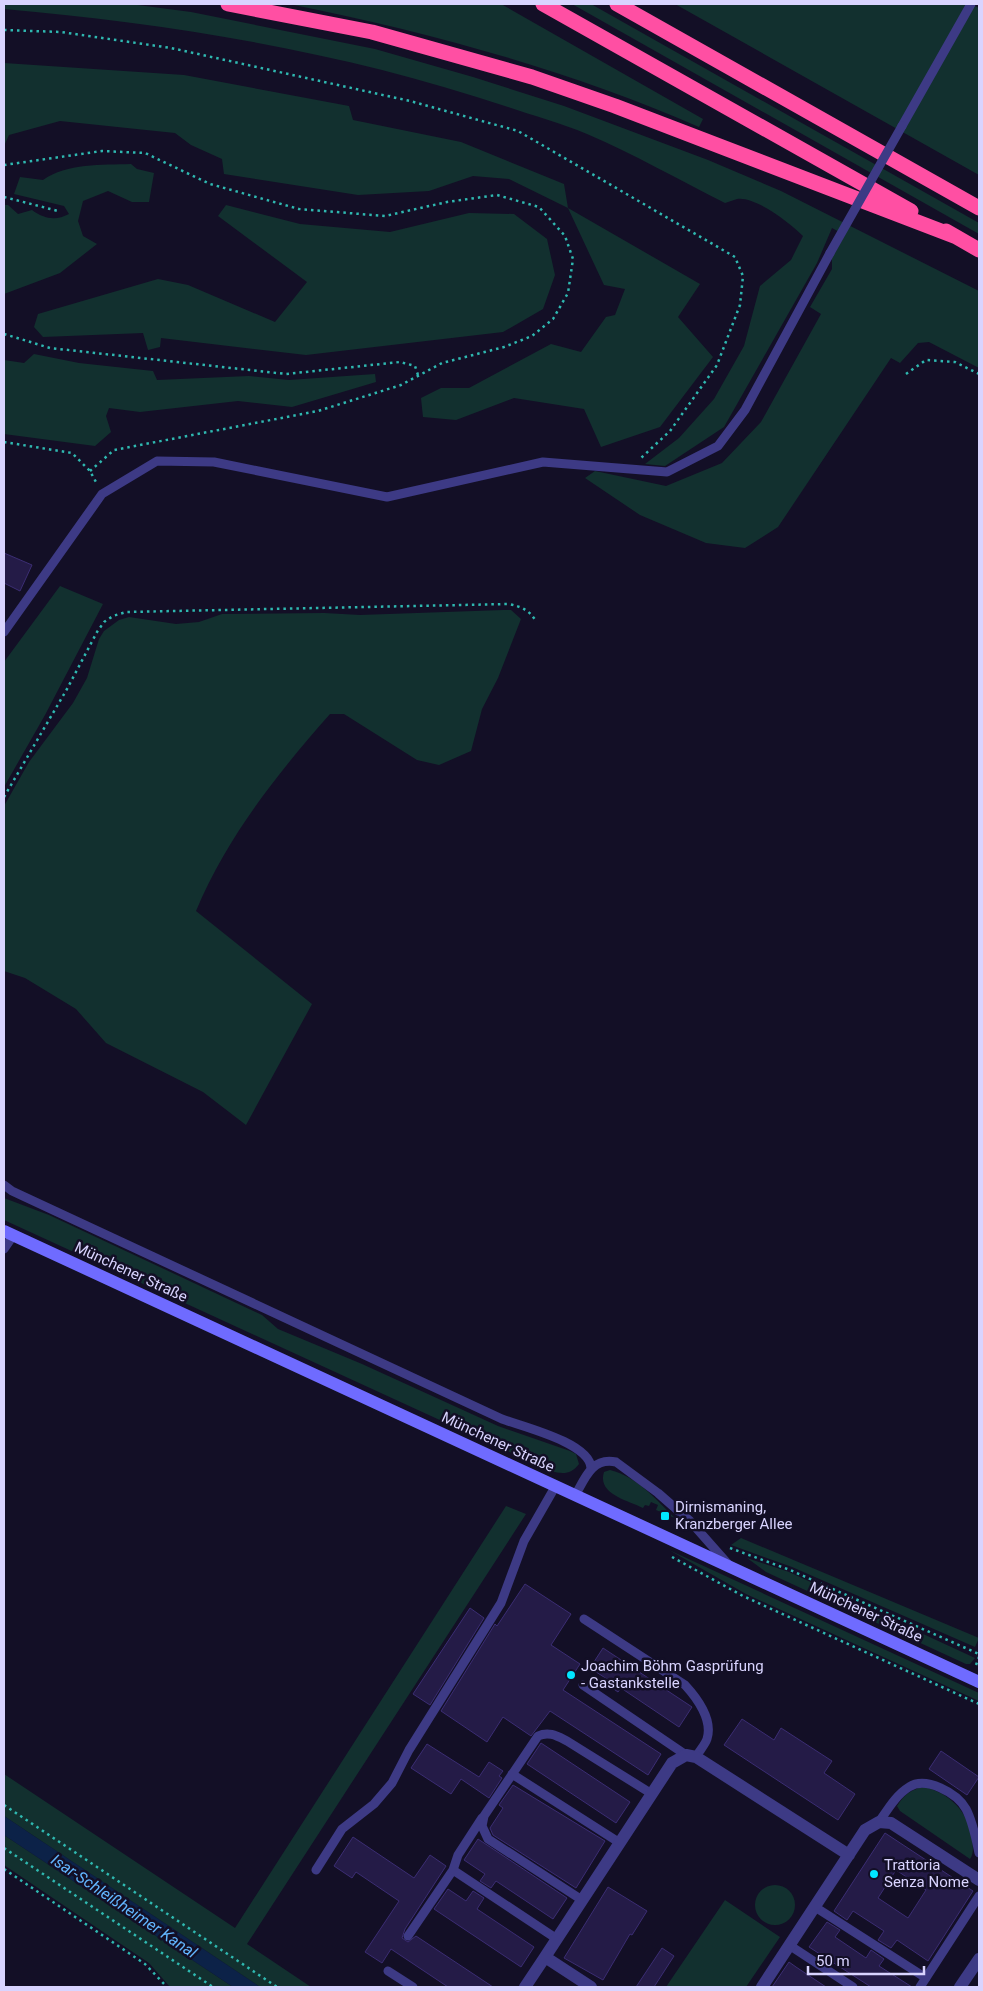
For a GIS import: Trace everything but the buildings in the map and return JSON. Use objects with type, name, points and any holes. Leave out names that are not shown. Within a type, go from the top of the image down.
[{"type":"highway","points":[[228,4],[372,32],[532,77],[615,106],[954,236]]},
{"type":"highway","points":[[543,4],[979,250]]},
{"type":"highway","points":[[617,4],[979,208]]},
{"type":"main road","name":"Münchener Straße","points":[[8,1234],[979,1682]]},
{"type":"street","points":[[525,1987],[672,1763],[691,1756],[849,1855]]},
{"type":"street","points":[[762,1987],[865,1830],[879,1822],[891,1823],[979,1880]]},
{"type":"street","points":[[545,1957],[591,1987]]},
{"type":"street","points":[[960,1987],[979,1959]]},
{"type":"lane","points":[[4,632],[102,494],[157,461],[214,462],[387,497],[543,462],[667,472],[718,446],[745,410],[784,335],[971,4]]},
{"type":"lane","points":[[4,1185],[21,1196],[502,1419],[573,1446],[584,1453],[591,1461],[591,1468]]},
{"type":"lane","points":[[4,1249],[8,1234]]},
{"type":"lane","points":[[575,1496],[591,1468],[598,1462],[608,1460],[623,1465],[690,1521],[730,1566]]},
{"type":"lane","points":[[316,1870],[342,1828],[374,1804],[392,1783],[409,1750],[501,1603],[524,1541],[555,1487]]},
{"type":"lane","points":[[583,1685],[691,1756],[707,1738],[706,1717],[698,1699],[684,1685],[584,1618]]},
{"type":"lane","points":[[408,1936],[453,1870],[458,1855],[538,1736],[544,1733],[553,1734],[652,1794]]},
{"type":"lane","points":[[512,1774],[620,1843]]},
{"type":"lane","points":[[879,1822],[897,1797],[911,1785],[924,1783],[935,1786],[952,1796],[965,1807],[979,1854]]},
{"type":"lane","points":[[484,1816],[482,1826],[488,1839],[582,1900]]},
{"type":"lane","points":[[453,1870],[557,1939]]},
{"type":"lane","points":[[920,1987],[979,1896]]},
{"type":"lane","points":[[815,1907],[926,1978]]},
{"type":"lane","points":[[789,1945],[853,1987]]},
{"type":"lane","points":[[388,1971],[413,1987]]},
{"type":"path","points":[[4,30],[61,32],[171,48],[410,101],[518,131],[735,257],[744,276],[740,305],[717,365],[670,431],[628,469]]},
{"type":"path","points":[[4,165],[102,151],[145,153],[210,184],[299,209],[384,216],[447,202],[497,195],[539,207],[565,236],[573,259],[568,293],[553,319],[532,336],[504,347],[442,363],[401,385],[318,411],[114,450],[90,471]]},
{"type":"path","points":[[4,197],[58,211]]},
{"type":"path","points":[[4,334],[50,348],[286,374],[400,362],[415,366],[418,376]]},
{"type":"path","points":[[906,374],[926,360],[956,362],[979,374]]},
{"type":"path","points":[[4,442],[72,453],[90,471],[102,494]]},
{"type":"path","points":[[4,796],[67,689],[96,632],[104,622],[113,616],[126,612],[501,604],[522,607],[530,613],[536,622]]},
{"type":"path","points":[[728,1547],[790,1570],[979,1654]]},
{"type":"path","points":[[666,1554],[744,1596],[979,1704]]},
{"type":"path","points":[[4,1805],[277,1987]]},
{"type":"path","points":[[4,1848],[213,1987]]},
{"type":"path","points":[[4,1869],[145,1964],[167,1987]]},
{"type":"green space","points":[[4,4],[130,4],[191,12],[375,49],[564,106],[708,160],[781,191],[979,291],[979,368],[929,342],[918,343],[900,363],[891,358],[778,527],[745,548],[706,543],[640,515],[585,478],[595,471],[666,486],[722,463],[761,422],[821,314],[810,307],[832,269],[832,258],[845,235],[832,228],[817,263],[724,427],[665,466],[645,464],[679,438],[714,399],[744,346],[760,286],[791,260],[803,236],[790,224],[762,206],[744,199],[725,203],[622,150],[577,130],[447,88],[322,56],[259,43],[132,23],[4,9]]},
{"type":"green space","points":[[289,4],[501,4],[703,119],[699,127],[650,106],[549,70],[446,40]]},
{"type":"green space","points":[[572,4],[591,4],[979,223],[979,234]]},
{"type":"green space","points":[[675,4],[971,4],[979,8],[979,175]]},
{"type":"green space","points":[[4,63],[184,75],[349,106],[353,120],[461,142],[564,184],[568,208],[509,179],[473,176],[429,191],[358,195],[224,174],[222,159],[191,145],[175,133],[60,121],[9,135],[4,146]]},
{"type":"green space","points":[[131,164],[137,169],[154,173],[149,202],[132,202],[108,191],[83,201],[78,221],[83,236],[97,244],[60,273],[4,294],[4,205],[8,205],[18,214],[32,210],[46,217],[59,218],[69,214],[64,206],[14,194],[20,177],[43,180],[63,170],[85,166]]},
{"type":"green space","points":[[226,205],[300,224],[390,232],[469,213],[514,214],[547,239],[555,275],[543,309],[503,332],[306,355],[161,338],[160,347],[148,350],[143,333],[43,337],[34,327],[38,314],[158,279],[188,285],[275,322],[307,282],[218,216]]},
{"type":"green space","points":[[568,208],[700,284],[678,317],[713,357],[660,427],[601,447],[584,409],[514,398],[456,420],[423,417],[421,398],[441,388],[469,388],[551,344],[581,352],[606,317],[615,315],[625,289],[604,285]]},
{"type":"green space","points":[[34,354],[79,363],[153,371],[157,380],[249,376],[289,380],[375,374],[376,382],[292,407],[238,401],[140,412],[109,408],[106,416],[111,432],[95,446],[4,434],[4,360],[24,363]]},
{"type":"green space","points":[[60,586],[103,604],[45,715],[4,787],[4,662]]},
{"type":"green space","points":[[511,610],[521,619],[498,678],[482,709],[471,751],[439,765],[417,760],[344,714],[330,714],[272,783],[238,832],[208,884],[196,911],[312,1004],[246,1125],[203,1092],[106,1043],[76,1009],[25,978],[4,971],[4,806],[29,762],[73,703],[87,678],[99,639],[104,631],[119,620],[129,617],[176,624],[199,622],[222,614],[324,613],[360,615]]},
{"type":"green space","points":[[4,1198],[49,1215],[262,1315],[278,1329],[362,1364],[498,1426],[570,1451],[576,1454],[579,1464],[576,1468],[566,1473],[551,1471],[4,1220]]},
{"type":"green space","points":[[610,1470],[638,1483],[675,1518],[656,1510],[658,1505],[651,1502],[649,1506],[645,1505],[643,1508],[609,1491],[603,1480],[604,1472]]},
{"type":"green space","points":[[506,1506],[526,1514],[247,1944],[311,1987],[260,1987],[4,1816],[4,1774],[235,1928]]},
{"type":"green space","points":[[741,1538],[979,1638],[975,1647],[792,1567],[731,1545]]},
{"type":"green space","points":[[669,1550],[979,1693],[979,1701],[746,1594]]},
{"type":"green space","points":[[747,1558],[789,1572],[975,1658],[970,1664],[966,1664],[766,1572]]},
{"type":"green space","points":[[923,1787],[949,1799],[962,1813],[967,1821],[972,1840],[973,1852],[970,1859],[900,1811],[897,1806],[905,1796],[911,1791]]},
{"type":"green space","points":[[4,1835],[233,1987],[170,1987],[149,1963],[4,1865]]},
{"type":"green space","points":[[779,1885],[786,1888],[792,1894],[795,1905],[794,1913],[786,1922],[779,1925],[771,1925],[764,1922],[756,1913],[755,1901],[758,1894],[767,1886]]},
{"type":"green space","points":[[725,1900],[780,1937],[746,1987],[666,1987]]},
{"type":"water","name":"Isar-Schleißheimer Kanal","points":[[4,1816],[260,1987],[233,1987],[4,1835]]},
{"type":"place","name":"Dirnismaning, Kranzberger Allee","points":[[665,1516]]},
{"type":"place","name":"Joachim Böhm Gasprüfung - Gastankstelle","points":[[571,1675]]},
{"type":"place","name":"Trattoria Senza Nome","points":[[874,1874]]}]
